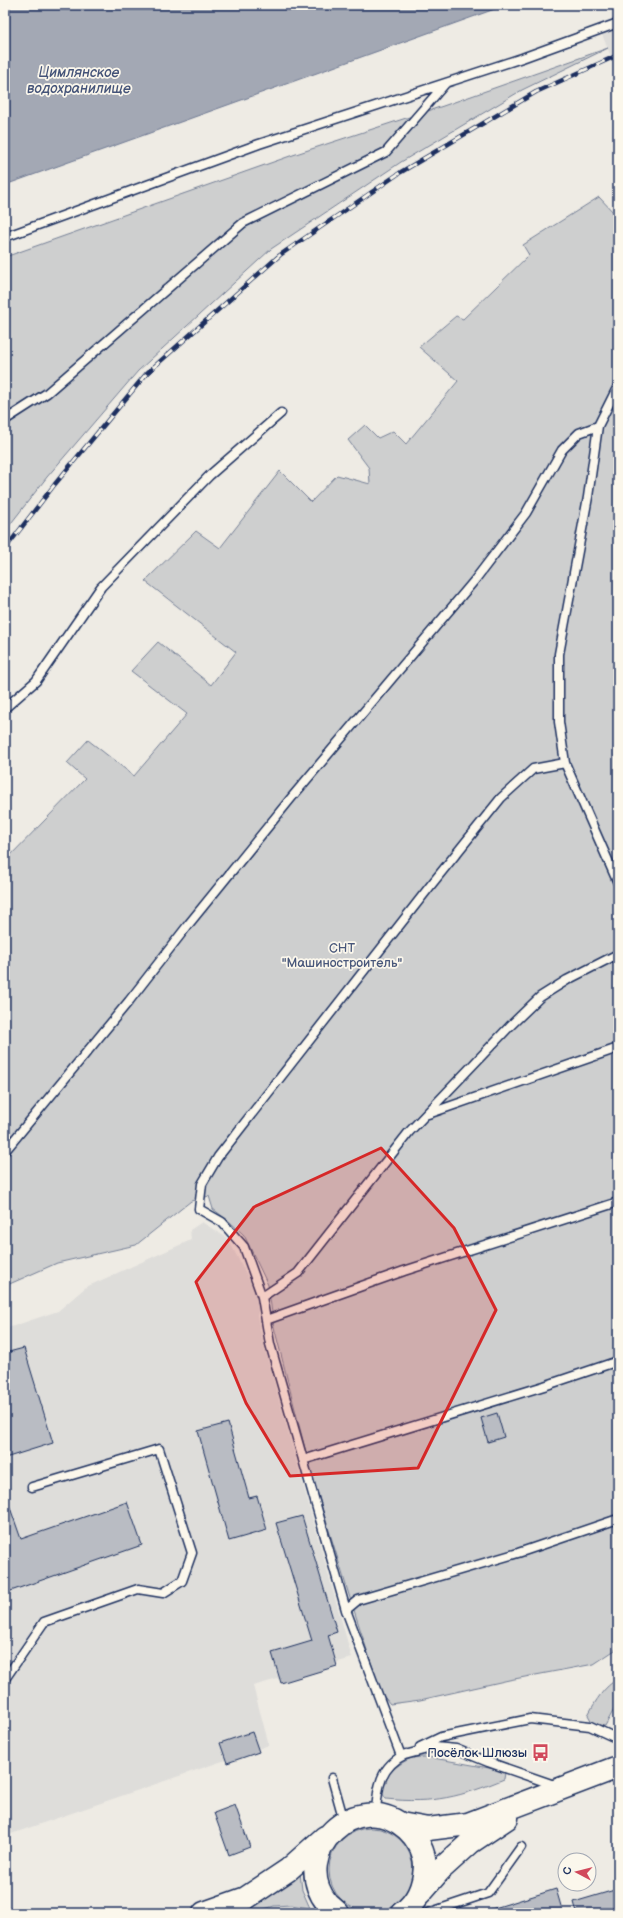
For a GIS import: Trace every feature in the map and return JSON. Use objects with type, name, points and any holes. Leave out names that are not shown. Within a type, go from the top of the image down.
[{"type":"main road","points":[[401,1824],[428,1829],[468,1824],[618,1767]]},
{"type":"main road","points":[[402,1913],[408,1909],[418,1907],[440,1870],[471,1842],[540,1796]]},
{"type":"main road","points":[[204,1913],[246,1898],[288,1870],[337,1826],[361,1815],[376,1815],[389,1818],[401,1824],[411,1833],[419,1844],[424,1861],[424,1878],[418,1907]]},
{"type":"main road","points":[[337,1826],[320,1848],[316,1866],[318,1885],[327,1902],[338,1913]]},
{"type":"lane","points":[[5,237],[259,144],[522,58],[618,23]]},
{"type":"lane","points":[[5,420],[47,393],[243,223],[386,152],[445,83]]},
{"type":"lane","points":[[618,386],[598,426],[588,497],[559,654],[559,722],[565,763],[618,883]]},
{"type":"lane","points":[[5,708],[36,681],[101,587],[210,475],[281,413]]},
{"type":"lane","points":[[5,1151],[129,1001],[188,925],[297,791],[474,581],[526,513],[562,450],[579,433],[598,426]]},
{"type":"lane","points":[[401,1756],[346,1610],[270,1344],[262,1297],[244,1246],[222,1222],[199,1209],[202,1184],[222,1151],[501,798],[533,769],[565,763]]},
{"type":"lane","points":[[262,1297],[298,1273],[409,1132],[510,1026],[540,997],[567,980],[618,954]]},
{"type":"lane","points":[[426,1115],[618,1048]]},
{"type":"lane","points":[[266,1320],[404,1271],[618,1202]]},
{"type":"lane","points":[[303,1460],[544,1386],[618,1361]]},
{"type":"lane","points":[[5,1679],[44,1622],[138,1589],[163,1593],[182,1581],[192,1553],[160,1448],[32,1487]]},
{"type":"lane","points":[[346,1610],[358,1600],[518,1553],[618,1519]]},
{"type":"lane","points":[[376,1815],[377,1793],[384,1770],[401,1756],[441,1737],[530,1719],[590,1726],[618,1738]]},
{"type":"lane","points":[[401,1756],[435,1747],[456,1748],[488,1762],[564,1788]]},
{"type":"lane","points":[[332,1778],[337,1826]]},
{"type":"lane","points":[[418,1907],[438,1911],[488,1893],[521,1846]]},
{"type":"highlighted area","points":[[381,1148],[454,1228],[496,1310],[418,1468],[290,1476],[246,1403],[196,1282],[254,1207]]},
{"type":"shaded area","points":[[618,17],[618,74],[599,27]]},
{"type":"shaded area","points":[[202,1222],[228,1239],[261,1302],[257,1316],[266,1353],[352,1658],[253,1686],[269,1745],[11,1834],[6,1837],[7,1840],[5,1841],[5,1329],[58,1311],[86,1287],[191,1240],[190,1230]]},
{"type":"green space","points":[[608,48],[522,90],[401,162],[271,249],[138,371],[47,477],[5,531],[5,257],[293,155],[443,106]]},
{"type":"green space","name":"СНТ \"Машиностроитель\"","points":[[599,197],[615,214],[618,212],[618,1648],[594,1664],[509,1680],[420,1700],[390,1704],[381,1693],[311,1472],[274,1327],[268,1285],[244,1235],[213,1209],[209,1196],[191,1201],[136,1245],[57,1263],[5,1286],[5,861],[85,779],[67,763],[88,740],[134,776],[187,714],[131,671],[158,642],[211,685],[236,652],[145,581],[196,531],[220,548],[280,471],[311,502],[337,475],[370,484],[369,468],[348,440],[365,425],[378,438],[393,431],[406,444],[458,381],[419,347],[456,316],[463,319],[529,255],[523,245]]},
{"type":"green space","points":[[618,1679],[618,1702],[605,1726],[593,1724],[588,1715],[604,1690]]},
{"type":"green space","points":[[428,1757],[500,1770],[505,1773],[504,1779],[460,1795],[446,1798],[418,1801],[386,1799],[382,1787],[388,1775],[394,1769],[412,1758]]},
{"type":"green space","points":[[371,1828],[387,1831],[401,1840],[410,1854],[413,1870],[410,1886],[401,1900],[387,1909],[371,1912],[355,1909],[341,1900],[332,1886],[329,1870],[332,1854],[341,1840],[355,1831]]},
{"type":"green space","points":[[300,1873],[302,1890],[310,1908],[291,1905],[274,1906],[252,1913],[222,1913],[272,1892]]},
{"type":"water","name":"Цимлянское водохранилище","points":[[5,5],[506,5],[5,185]]},
{"type":"building","points":[[24,1348],[53,1443],[5,1458],[5,1353]]},
{"type":"building","points":[[497,1413],[504,1437],[488,1442],[481,1418]]},
{"type":"building","points":[[228,1423],[249,1498],[257,1496],[267,1530],[229,1541],[198,1431]]},
{"type":"building","points":[[7,1499],[21,1539],[127,1502],[142,1545],[5,1593],[5,1500]]},
{"type":"building","points":[[302,1516],[337,1632],[328,1635],[337,1666],[281,1683],[272,1653],[312,1641],[276,1523]]},
{"type":"building","points":[[252,1732],[259,1752],[227,1763],[220,1743]]},
{"type":"building","points":[[235,1805],[250,1847],[229,1855],[214,1813]]},
{"type":"building","points":[[556,1889],[563,1913],[488,1913],[488,1910]]},
{"type":"building","points":[[618,1889],[618,1913],[577,1913],[574,1902]]},
{"type":"railway","points":[[5,549],[55,484],[147,373],[280,255],[401,172],[536,92],[618,55]]},
{"type":"place","name":"Посёлок Шлюзы","points":[[540,1752]]}]
